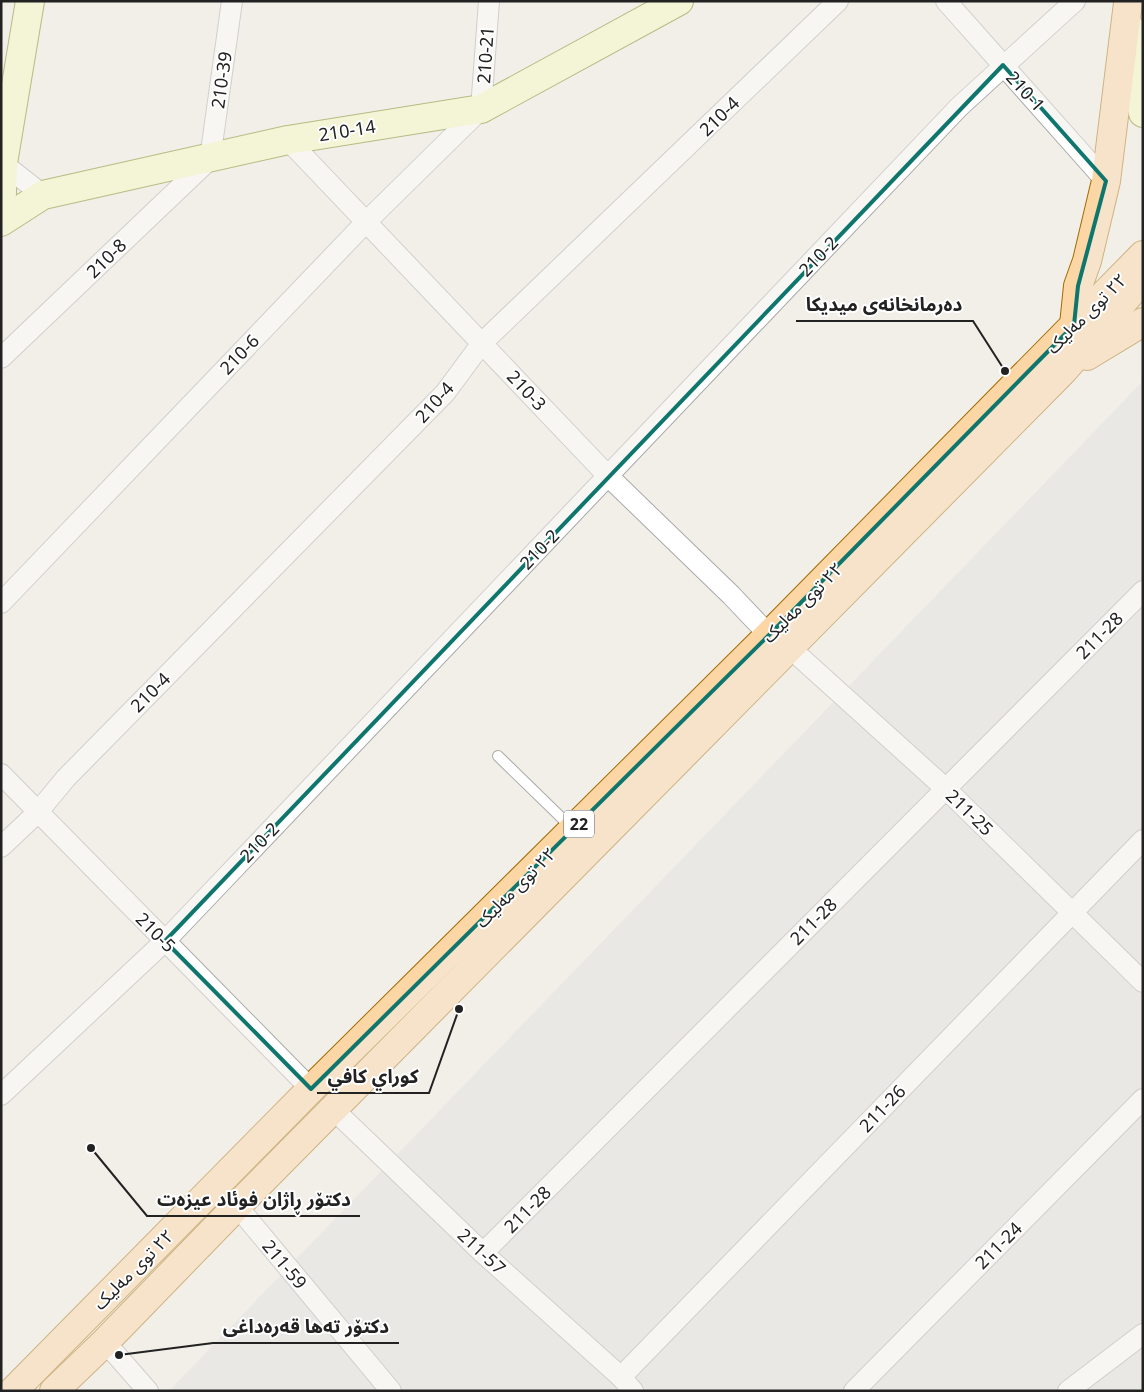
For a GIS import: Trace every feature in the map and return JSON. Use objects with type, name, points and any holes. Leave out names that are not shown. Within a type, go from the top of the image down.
[{"type":"main road","points":[[1074,325],[1078,286],[1092,244],[1106,181],[1128,2]]},
{"type":"main road","name":"٢٢ توی مەلیک","points":[[54,1391],[105,1342],[333,1109],[780,642],[1074,325],[1143,255]]},
{"type":"main road","name":"٢٢ توی مەلیک","points":[[13,1391],[311,1090],[573,830],[780,642],[1062,371],[1143,279]]},
{"type":"main road","points":[[1062,371],[1143,322]]},
{"type":"street","points":[[1,221],[2,162],[30,1]]},
{"type":"street","name":"210-39","points":[[210,159],[232,1]]},
{"type":"street","name":"210-21","points":[[481,109],[489,1]]},
{"type":"street","name":"210-14","points":[[1,221],[43,195],[288,140],[481,109],[679,1]]},
{"type":"street","name":"210-4","points":[[1,847],[38,812],[66,778],[444,393],[482,343],[838,1]]},
{"type":"street","name":"210-1","points":[[946,1],[1106,181]]},
{"type":"street","name":"210-2","points":[[1,1095],[165,941],[959,107],[1075,1]]},
{"type":"street","points":[[1128,2],[1138,91],[1143,113]]},
{"type":"street","name":"210-6","points":[[1,604],[367,221],[481,109]]},
{"type":"street","name":"210-3","points":[[288,140],[608,476],[780,642]]},
{"type":"street","name":"210-8","points":[[1,358],[210,159]]},
{"type":"street","points":[[2,162],[43,195]]},
{"type":"street","name":"211-28","points":[[483,1253],[1143,591]]},
{"type":"street","name":"211-25","points":[[780,642],[945,788],[1143,982]]},
{"type":"street","name":"210-5","points":[[1,774],[311,1090]]},
{"type":"street","name":"211-26","points":[[627,1384],[1072,912],[1143,840]]},
{"type":"street","name":"211-24","points":[[854,1391],[1143,1099]]},
{"type":"street","name":"211-57","points":[[333,1109],[483,1253],[627,1384]]},
{"type":"street","name":"211-59","points":[[236,1206],[391,1391]]},
{"type":"street","points":[[1068,1391],[1143,1334]]},
{"type":"street","points":[[105,1342],[148,1391]]},
{"type":"lane","points":[[498,756],[573,830]]},
{"type":"highlighted area","points":[[1003,65],[1106,181],[1078,286],[1074,325],[769,635],[311,1089],[165,941]]},
{"type":"shaded area","points":[[1143,381],[1143,1391],[169,1391]]},
{"type":"place","name":"دەرمانخانەی میدیکا","points":[[1005,371]]},
{"type":"place","name":"كوراي كافي","points":[[459,1009]]},
{"type":"place","name":"دکتۆر ڕاژان فوئاد عیزەت","points":[[91,1148]]},
{"type":"place","name":"دکتۆر تەها قەرەداغی","points":[[119,1355]]}]
